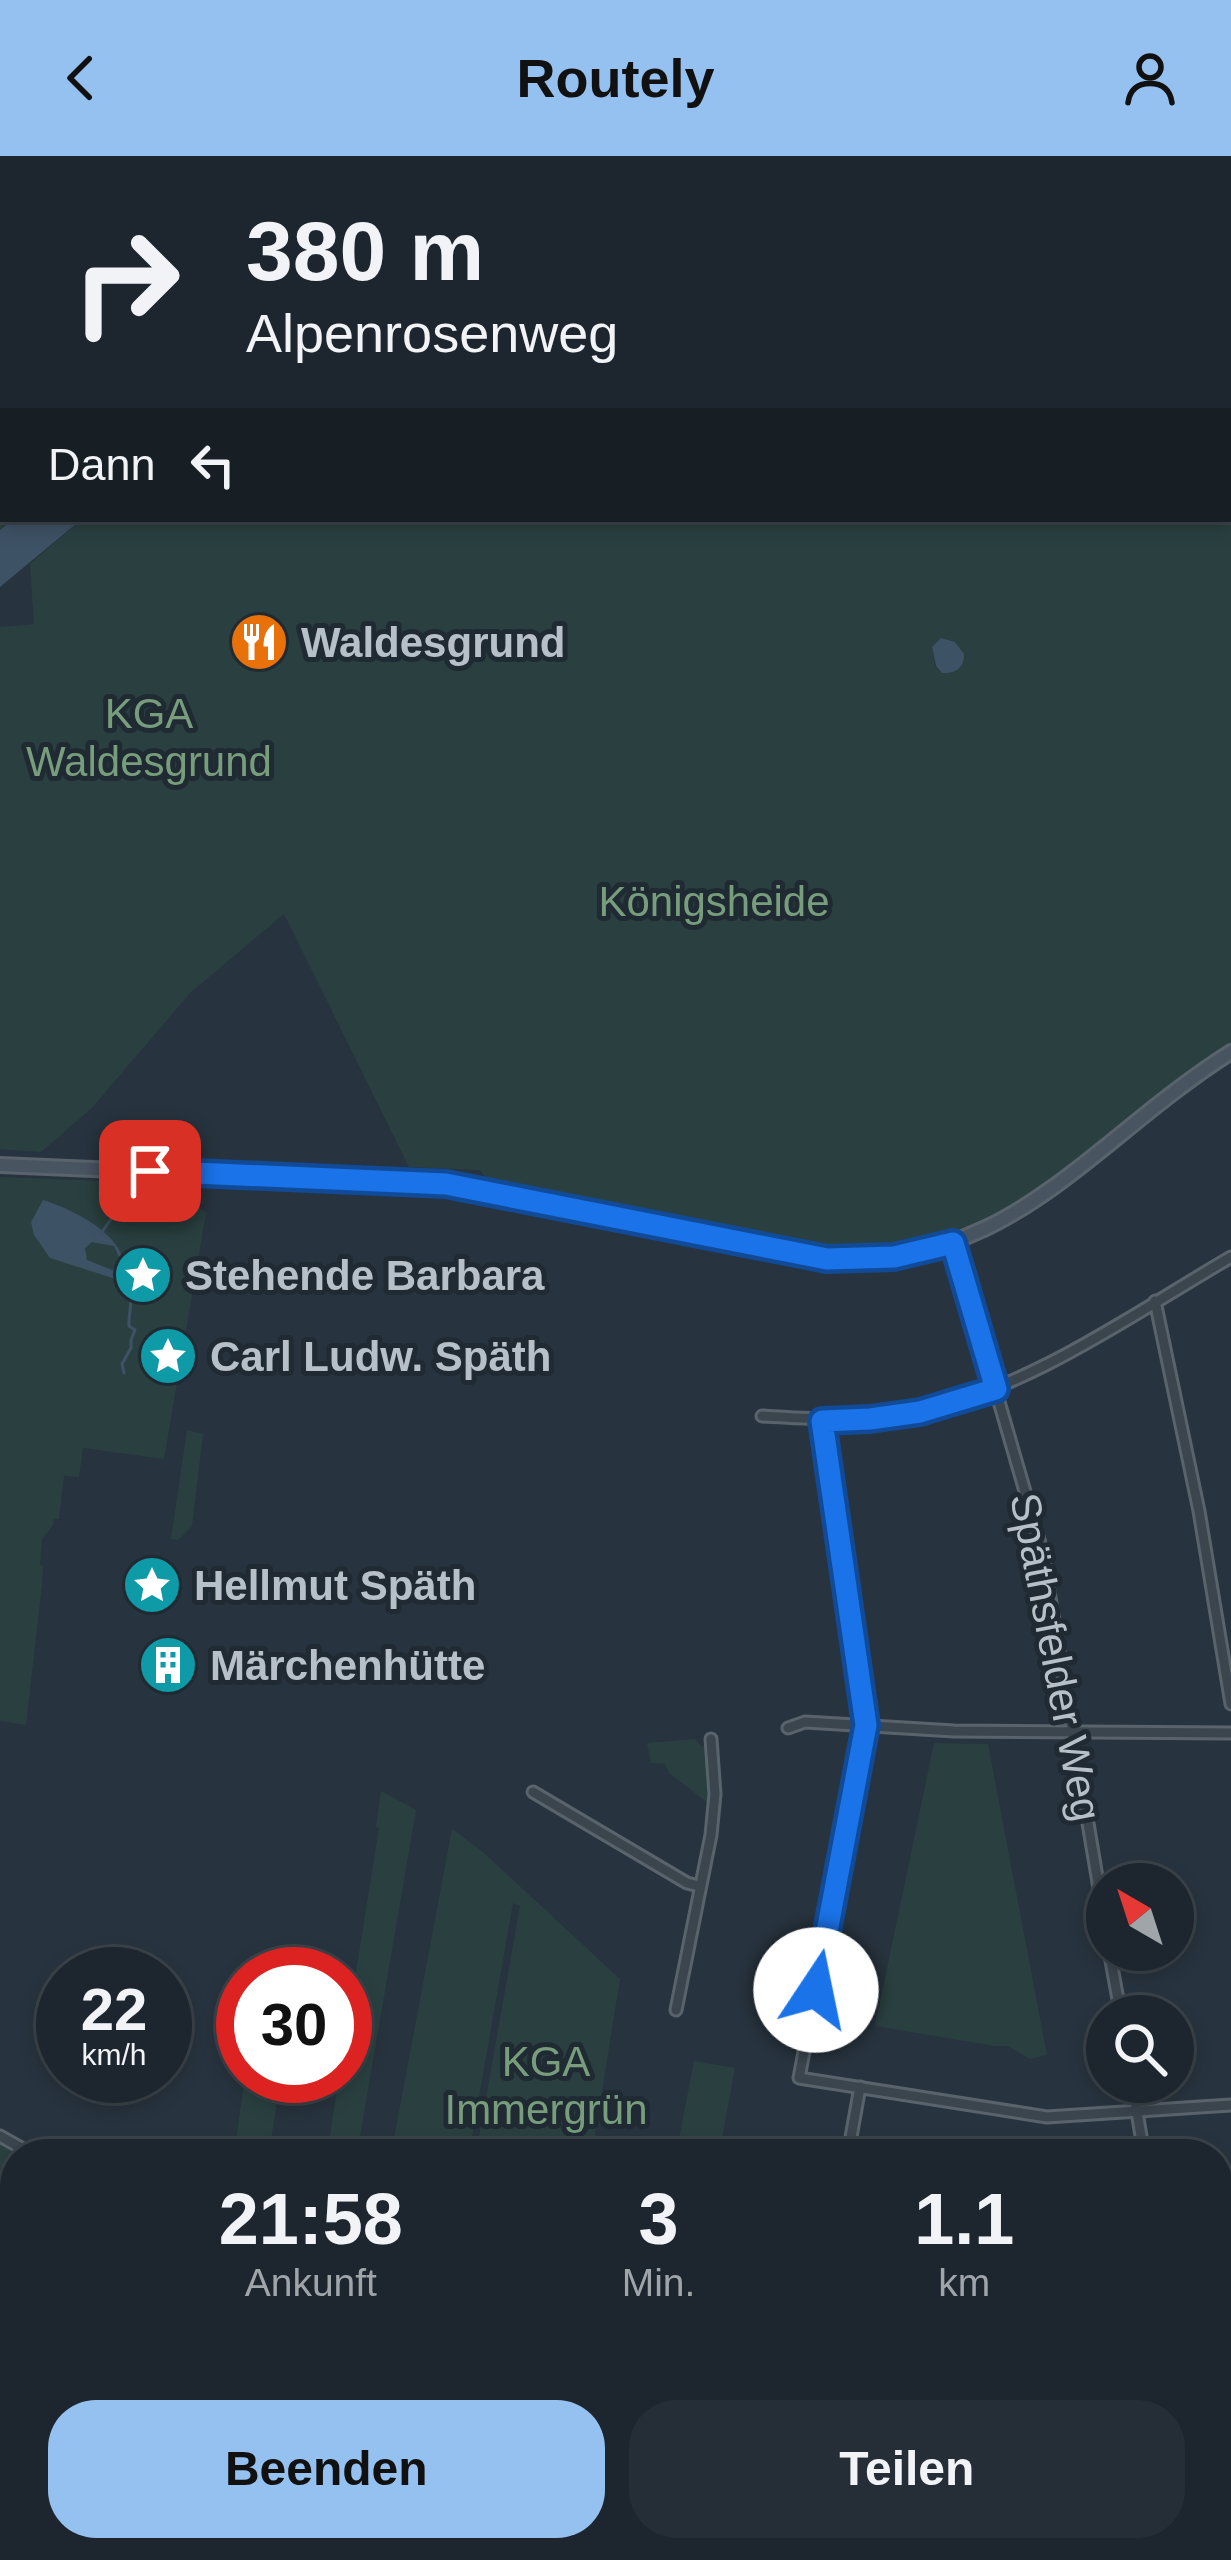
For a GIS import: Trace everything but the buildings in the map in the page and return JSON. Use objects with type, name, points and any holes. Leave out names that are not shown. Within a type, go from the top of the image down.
[{"type":"street","points":[[0,1165],[446,1184],[827,1259],[894,1257],[953,1243],[1024,1208],[1231,1052]]},
{"type":"street","name":"Späthsfelder Weg","points":[[953,1243],[1042,1550],[1094,1863]]},
{"type":"street","points":[[762,1416],[870,1419],[920,1412],[996,1389],[1231,1256]]},
{"type":"street","points":[[1155,1301],[1199,1511],[1231,1704]]},
{"type":"street","points":[[822,1421],[866,1725],[800,2078],[1047,2117],[1231,2105]]},
{"type":"street","points":[[788,1728],[805,1722],[954,1730],[1231,1732]]},
{"type":"street","points":[[676,2010],[711,1835],[715,1795],[711,1739]]},
{"type":"street","points":[[533,1792],[699,1886]]},
{"type":"street","points":[[851,2139],[860,2087]]},
{"type":"street","points":[[1136,2103],[1142,2139]]},
{"type":"green space","name":"Königsheide","points":[[79,522],[1231,522],[1231,1045],[1024,1201],[961,1234],[907,1249],[825,1253],[491,1186],[480,1170],[409,1167],[284,914],[191,992],[92,1108],[41,1152],[0,1149],[0,627],[34,624],[30,564]],"holes":[[[941,638],[955,642],[964,654],[961,666],[942,673],[935,666],[932,647]]]},
{"type":"green space","points":[[0,1177],[185,1184],[192,1201],[206,1213],[164,1459],[83,1448],[79,1477],[64,1476],[59,1519],[54,1519],[42,1539],[42,1585],[26,1725],[0,1721]]},
{"type":"green space","points":[[187,1430],[203,1434],[192,1526],[178,1540],[171,1539]]},
{"type":"green space","points":[[695,1739],[708,1747],[708,1803],[669,1773],[665,1764],[651,1763],[647,1743]]},
{"type":"green space","points":[[934,1743],[988,1744],[1047,2055],[1030,2059],[1008,2046],[875,2026]]},
{"type":"green space","points":[[381,1791],[416,1810],[372,2067],[372,1947],[360,1947]]},
{"type":"green space","name":"KGA Immergrün","points":[[452,1829],[620,1979],[594,2139],[479,2139],[520,1906],[513,1903],[472,2139],[394,2139]]},
{"type":"green space","points":[[694,2061],[735,2068],[722,2139],[679,2139]]},
{"type":"green space","points":[[241,2103],[277,2103],[271,2139],[236,2139]]},
{"type":"green space","points":[[335,2103],[366,2103],[360,2139],[329,2139]]},
{"type":"water","points":[[10,522],[78,522],[0,587],[0,530]]},
{"type":"water","points":[[941,638],[955,642],[964,654],[963,663],[954,671],[942,673],[936,666],[932,647]]},
{"type":"water","points":[[43,1200],[82,1217],[117,1247],[123,1259],[124,1273],[116,1279],[50,1258],[31,1222]],"holes":[[[92,1242],[114,1246],[120,1268],[112,1270],[87,1260],[85,1248]]]},
{"type":"waterway","points":[[102,1232],[126,1198]]},
{"type":"waterway","points":[[121,1277],[129,1288],[129,1326],[135,1330],[122,1364],[124,1373]]},
{"type":"place","name":"Waldesgrund","points":[[259,642]]},
{"type":"place","name":"Stehende Barbara","points":[[143,1275]]},
{"type":"place","name":"Carl Ludw. Späth","points":[[168,1356]]},
{"type":"place","name":"Hellmut Späth","points":[[152,1585]]},
{"type":"place","name":"Märchenhütte","points":[[168,1665]]},
{"type":"route","points":[[150,1171],[446,1184],[827,1259],[894,1257],[953,1243],[996,1389],[920,1412],[822,1421],[866,1725],[816,1990]]},
{"type":"park label","name":"KGA Waldesgrund","points":[[149,737]]}]
